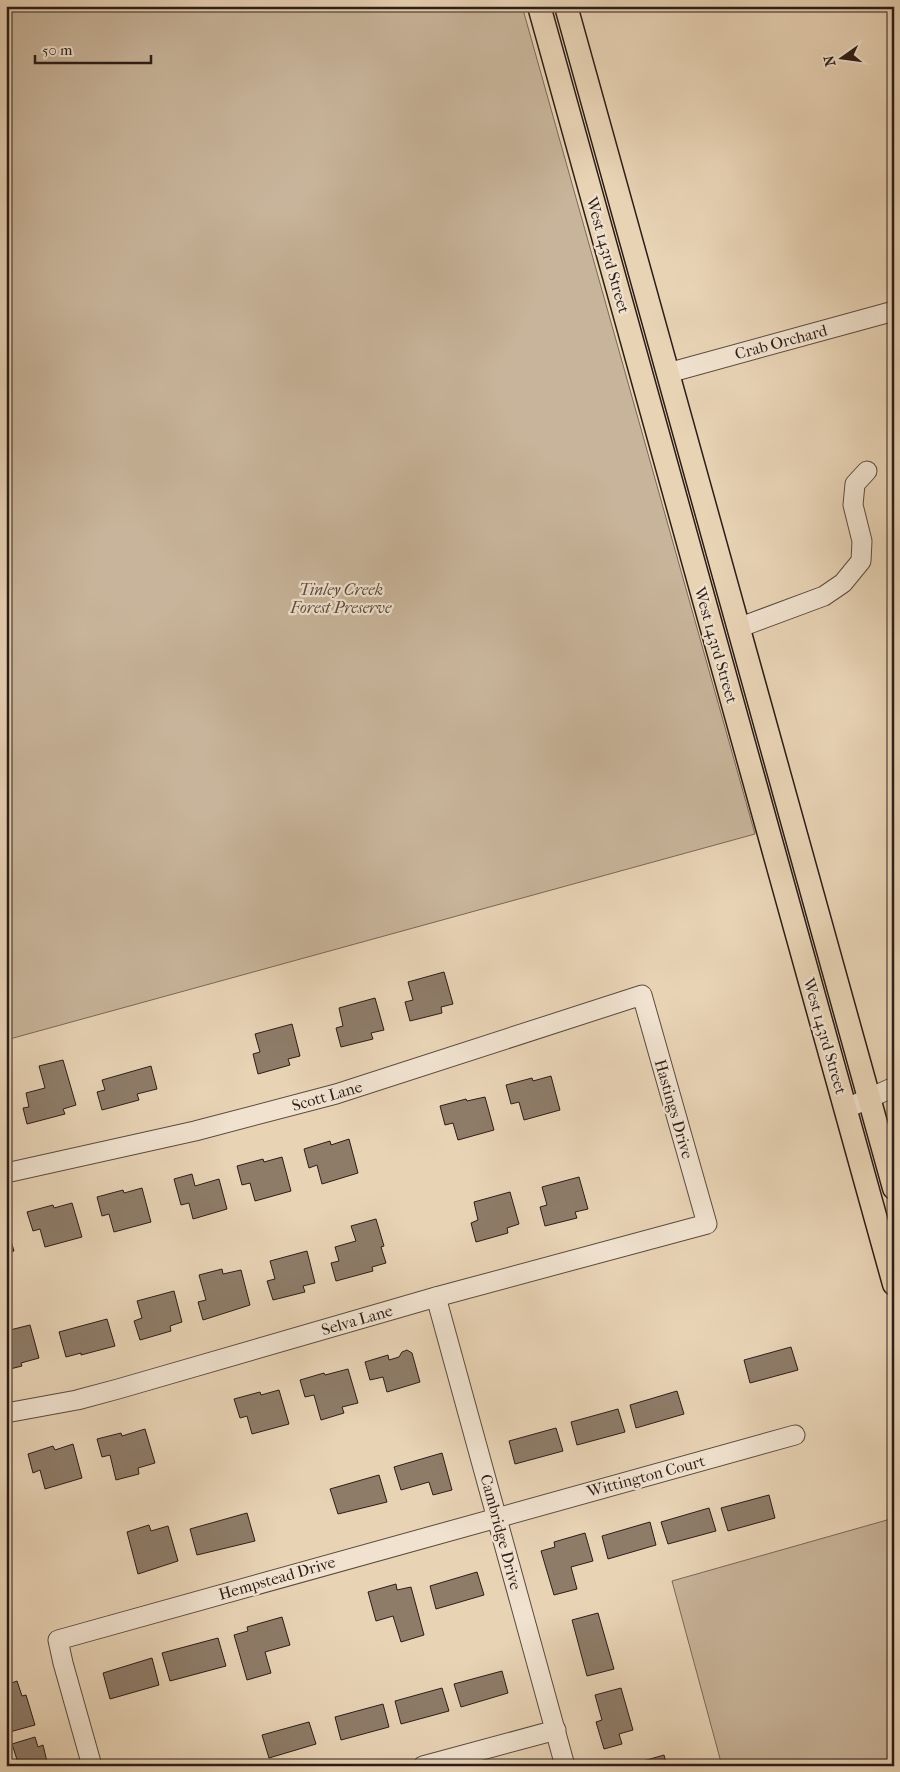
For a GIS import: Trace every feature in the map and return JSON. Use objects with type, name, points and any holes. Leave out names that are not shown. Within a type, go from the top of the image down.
[{"type":"main road","name":"West 143rd Street","points":[[539,6],[894,1284]]},
{"type":"main road","name":"West 143rd Street","points":[[566,6],[894,1188]]},
{"type":"street","name":"Crab Orchard","points":[[668,373],[894,311]]},
{"type":"street","points":[[738,628],[824,596],[843,583],[861,561],[862,541],[853,505],[855,484],[867,471]]},
{"type":"street","name":"Scott Lane","points":[[6,1173],[195,1130],[336,1094],[642,995]]},
{"type":"street","name":"Hastings Drive","points":[[642,995],[707,1224]]},
{"type":"street","points":[[845,1109],[894,1088]]},
{"type":"street","name":"Selva Lane","points":[[6,1412],[77,1400],[436,1297],[707,1224]]},
{"type":"street","name":"Cambridge Drive","points":[[436,1297],[565,1766]]},
{"type":"street","name":"Wittington Court","points":[[497,1517],[795,1434]]},
{"type":"street","name":"Hempstead Drive","points":[[92,1766],[62,1663],[58,1640],[497,1517]]},
{"type":"street","points":[[423,1766],[556,1730]]},
{"type":"green space","name":"Tinley Creek Forest Preserve","points":[[6,6],[522,6],[755,834],[6,1040]]},
{"type":"green space","points":[[894,1518],[894,1766],[722,1766],[672,1581]]},
{"type":"building","points":[[444,972],[453,1004],[441,1007],[442,1013],[410,1021],[405,1002],[413,1000],[408,982]]},
{"type":"building","points":[[375,998],[384,1030],[371,1033],[373,1039],[341,1047],[336,1028],[343,1026],[339,1008]]},
{"type":"building","points":[[292,1024],[300,1056],[288,1059],[290,1065],[258,1074],[253,1054],[260,1052],[255,1034]]},
{"type":"building","points":[[63,1060],[76,1105],[63,1109],[65,1114],[27,1124],[23,1108],[29,1107],[26,1093],[45,1088],[39,1066]]},
{"type":"building","points":[[151,1066],[157,1089],[137,1094],[139,1100],[102,1110],[97,1092],[105,1090],[102,1080]]},
{"type":"building","points":[[551,1076],[560,1110],[524,1120],[519,1102],[511,1104],[506,1085],[532,1078],[533,1081]]},
{"type":"building","points":[[485,1097],[494,1130],[458,1140],[453,1123],[445,1125],[440,1106],[466,1099],[467,1101]]},
{"type":"building","points":[[349,1139],[358,1173],[322,1184],[317,1165],[309,1168],[304,1149],[330,1141],[331,1145]]},
{"type":"building","points":[[282,1157],[291,1191],[255,1201],[250,1183],[242,1185],[237,1166],[263,1159],[264,1162]]},
{"type":"building","points":[[192,1174],[195,1186],[219,1179],[227,1209],[193,1219],[189,1203],[181,1205],[174,1179]]},
{"type":"building","points":[[579,1177],[588,1209],[575,1212],[577,1218],[545,1226],[540,1207],[547,1205],[542,1187]]},
{"type":"building","points":[[142,1188],[151,1222],[114,1232],[109,1214],[102,1216],[97,1197],[123,1190],[124,1193]]},
{"type":"building","points":[[510,1192],[519,1224],[507,1228],[508,1233],[476,1242],[471,1223],[478,1220],[474,1202]]},
{"type":"building","points":[[72,1203],[82,1237],[45,1247],[40,1229],[33,1231],[27,1212],[53,1205],[54,1208]]},
{"type":"building","points":[[376,1219],[384,1246],[381,1247],[386,1263],[372,1267],[373,1271],[336,1281],[331,1263],[339,1261],[335,1247],[356,1241],[351,1226]]},
{"type":"building","points":[[6,1225],[14,1251],[6,1253]]},
{"type":"building","points":[[307,1251],[315,1283],[303,1286],[305,1292],[273,1300],[267,1281],[275,1279],[270,1261]]},
{"type":"building","points":[[222,1269],[223,1274],[241,1270],[250,1305],[203,1320],[198,1302],[206,1300],[199,1275]]},
{"type":"building","points":[[174,1291],[182,1322],[170,1326],[171,1331],[140,1340],[134,1321],[142,1318],[137,1301]]},
{"type":"building","points":[[107,1319],[115,1346],[66,1357],[59,1332]]},
{"type":"building","points":[[30,1325],[39,1358],[21,1363],[22,1366],[6,1370],[6,1331]]},
{"type":"building","points":[[791,1347],[798,1370],[750,1383],[744,1360]]},
{"type":"building","points":[[407,1350],[412,1353],[420,1382],[387,1392],[383,1377],[370,1380],[365,1362],[388,1355],[389,1360],[399,1357],[402,1352]]},
{"type":"building","points":[[348,1369],[358,1403],[342,1407],[344,1413],[321,1420],[314,1395],[305,1397],[300,1380]]},
{"type":"building","points":[[279,1390],[289,1424],[252,1434],[247,1416],[240,1418],[234,1399],[260,1392],[261,1395]]},
{"type":"building","points":[[677,1391],[684,1414],[636,1428],[630,1405]]},
{"type":"building","points":[[618,1409],[625,1432],[577,1445],[571,1422]]},
{"type":"building","points":[[556,1428],[563,1451],[515,1464],[509,1441]]},
{"type":"building","points":[[145,1429],[155,1463],[138,1468],[139,1474],[116,1480],[110,1455],[102,1457],[97,1439],[121,1433],[122,1436]]},
{"type":"building","points":[[73,1444],[82,1478],[45,1489],[40,1470],[33,1473],[28,1454],[53,1446],[55,1450]]},
{"type":"building","points":[[442,1453],[452,1490],[433,1495],[429,1482],[401,1490],[394,1467]]},
{"type":"building","points":[[379,1475],[387,1502],[338,1514],[330,1489]]},
{"type":"building","points":[[6,1477],[11,1493],[6,1494]]},
{"type":"building","points":[[769,1495],[775,1518],[728,1531],[721,1508]]},
{"type":"building","points":[[709,1508],[716,1531],[668,1544],[661,1522]]},
{"type":"building","points":[[247,1513],[255,1541],[197,1555],[190,1529]]},
{"type":"building","points":[[650,1522],[656,1545],[608,1559],[602,1536]]},
{"type":"building","points":[[149,1525],[151,1531],[168,1526],[178,1561],[138,1574],[127,1532]]},
{"type":"building","points":[[585,1533],[593,1561],[571,1567],[577,1589],[554,1595],[541,1551],[555,1547],[554,1542]]},
{"type":"building","points":[[477,1572],[484,1595],[436,1609],[430,1586]]},
{"type":"building","points":[[396,1584],[397,1590],[411,1587],[424,1635],[401,1642],[393,1616],[376,1621],[368,1592]]},
{"type":"building","points":[[598,1613],[614,1669],[587,1676],[572,1620]]},
{"type":"building","points":[[282,1617],[290,1645],[265,1652],[271,1673],[247,1680],[234,1635],[248,1631],[247,1627]]},
{"type":"building","points":[[218,1638],[226,1666],[170,1681],[162,1653]]},
{"type":"building","points":[[152,1658],[159,1685],[110,1699],[103,1673]]},
{"type":"building","points":[[502,1671],[508,1693],[461,1707],[454,1684]]},
{"type":"building","points":[[17,1681],[22,1696],[26,1695],[35,1725],[6,1733],[6,1685]]},
{"type":"building","points":[[442,1688],[449,1711],[401,1724],[395,1701]]},
{"type":"building","points":[[621,1688],[633,1730],[619,1734],[622,1744],[604,1749],[596,1722],[602,1720],[595,1695]]},
{"type":"building","points":[[383,1704],[389,1727],[341,1740],[335,1717]]},
{"type":"building","points":[[309,1722],[316,1744],[269,1758],[262,1735]]},
{"type":"building","points":[[35,1737],[38,1747],[43,1745],[48,1766],[19,1766],[12,1744]]},
{"type":"building","points":[[664,1755],[667,1766],[626,1766]]},
{"type":"building","points":[[179,1760],[180,1766],[158,1766]]}]
